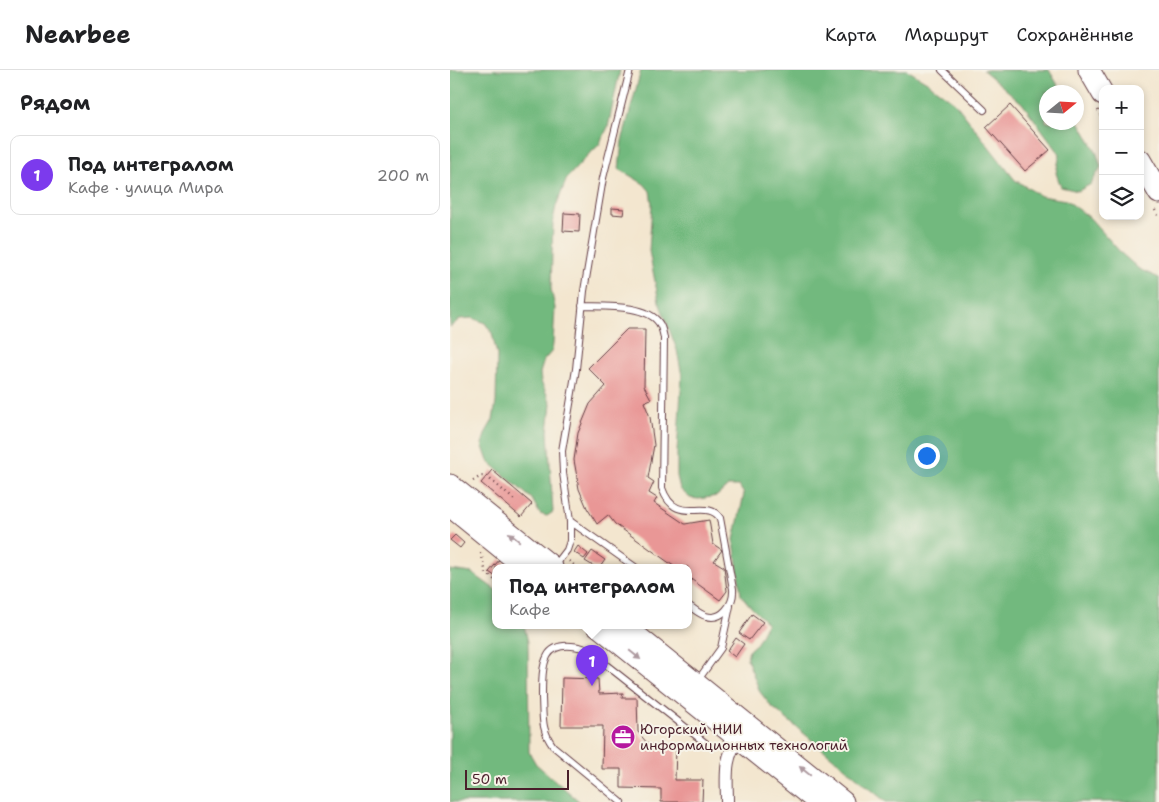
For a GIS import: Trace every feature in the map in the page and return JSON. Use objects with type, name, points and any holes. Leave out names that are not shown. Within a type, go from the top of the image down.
[{"type":"main road","points":[[1089,70],[1099,87]]},
{"type":"main road","points":[[1144,167],[1159,193]]},
{"type":"main road","points":[[460,484],[550,564]]},
{"type":"main road","points":[[450,506],[521,564]]},
{"type":"main road","points":[[602,629],[844,802]]},
{"type":"main road","points":[[628,629],[695,683],[818,802]]},
{"type":"street","points":[[727,802],[727,760],[732,747],[744,732]]},
{"type":"lane","points":[[555,564],[569,546],[570,521],[563,473],[562,451],[576,369],[582,306],[603,178],[630,70]]},
{"type":"lane","points":[[942,70],[984,110]]},
{"type":"lane","points":[[582,306],[638,310],[649,314],[658,321],[664,338],[662,488],[665,496],[680,509],[688,512],[709,509],[716,512],[720,518],[734,596],[722,648],[695,683]]},
{"type":"lane","points":[[570,521],[631,564]]},
{"type":"lane","points":[[692,608],[702,614],[712,617],[721,614],[731,603]]},
{"type":"lane","points":[[620,802],[553,746],[546,737],[543,727],[542,671],[545,659],[552,651],[568,645],[586,649],[708,745]]},
{"type":"path","points":[[460,484],[486,476],[517,502]]},
{"type":"green space","points":[[450,70],[620,70],[608,127],[599,145],[567,178],[556,206],[553,220],[551,289],[555,308],[553,344],[552,351],[544,360],[540,373],[541,382],[551,403],[548,432],[553,512],[547,516],[540,514],[532,499],[488,461],[482,444],[493,420],[496,402],[497,355],[492,333],[485,323],[472,318],[460,319],[450,327]]},
{"type":"green space","points":[[641,70],[907,70],[955,103],[1015,180],[1041,196],[1066,200],[1089,217],[1122,254],[1139,269],[1159,278],[1159,802],[886,802],[771,706],[760,692],[747,659],[749,650],[757,643],[767,623],[741,595],[734,540],[744,494],[739,486],[728,486],[717,496],[699,499],[690,498],[680,489],[677,476],[682,376],[677,350],[659,302],[649,251],[652,204],[650,191],[644,184],[619,169],[622,141]]},
{"type":"green space","points":[[983,70],[1049,70],[1058,85],[1039,85],[1039,126],[1022,103]]},
{"type":"green space","points":[[1042,130],[1084,130],[1096,151],[1099,161],[1099,170],[1091,184],[1078,191],[1061,187],[1056,173],[1060,154]]},
{"type":"green space","points":[[450,570],[472,573],[492,587],[492,629],[525,629],[528,642],[529,752],[536,764],[580,802],[450,802]]},
{"type":"building","points":[[1010,105],[1050,150],[1025,171],[986,127]]},
{"type":"building","points":[[612,208],[624,209],[623,215],[612,214]]},
{"type":"building","points":[[564,213],[580,214],[579,232],[563,231]]},
{"type":"building","points":[[627,329],[645,329],[644,386],[651,399],[644,402],[650,417],[654,445],[648,478],[654,482],[649,493],[657,498],[654,503],[685,524],[709,520],[713,544],[722,550],[714,561],[724,567],[727,591],[720,600],[692,580],[692,564],[671,564],[615,524],[608,515],[597,524],[587,508],[579,489],[574,460],[578,433],[590,404],[606,386],[588,368]]},
{"type":"building","points":[[492,470],[532,504],[521,517],[481,483]]},
{"type":"building","points":[[455,535],[464,543],[460,548],[450,540]]},
{"type":"building","points":[[578,546],[588,554],[584,559],[574,552]]},
{"type":"building","points":[[592,551],[605,560],[602,564],[590,564],[585,561]]},
{"type":"building","points":[[500,559],[506,564],[496,564]]},
{"type":"building","points":[[752,614],[763,622],[749,640],[739,633]]},
{"type":"building","points":[[736,638],[744,644],[735,657],[727,651]]},
{"type":"building","name":"Югорский НИИ информационных технологий","points":[[562,678],[598,679],[599,694],[623,693],[622,698],[637,698],[638,732],[647,743],[659,747],[676,748],[675,780],[703,780],[702,802],[661,802],[661,789],[621,788],[621,769],[602,769],[603,726],[561,726]]},
{"type":"place","name":"Под интегралом","points":[[592,686]]},
{"type":"place","name":"Югорский НИИ информационных технологий","points":[[623,737]]}]
